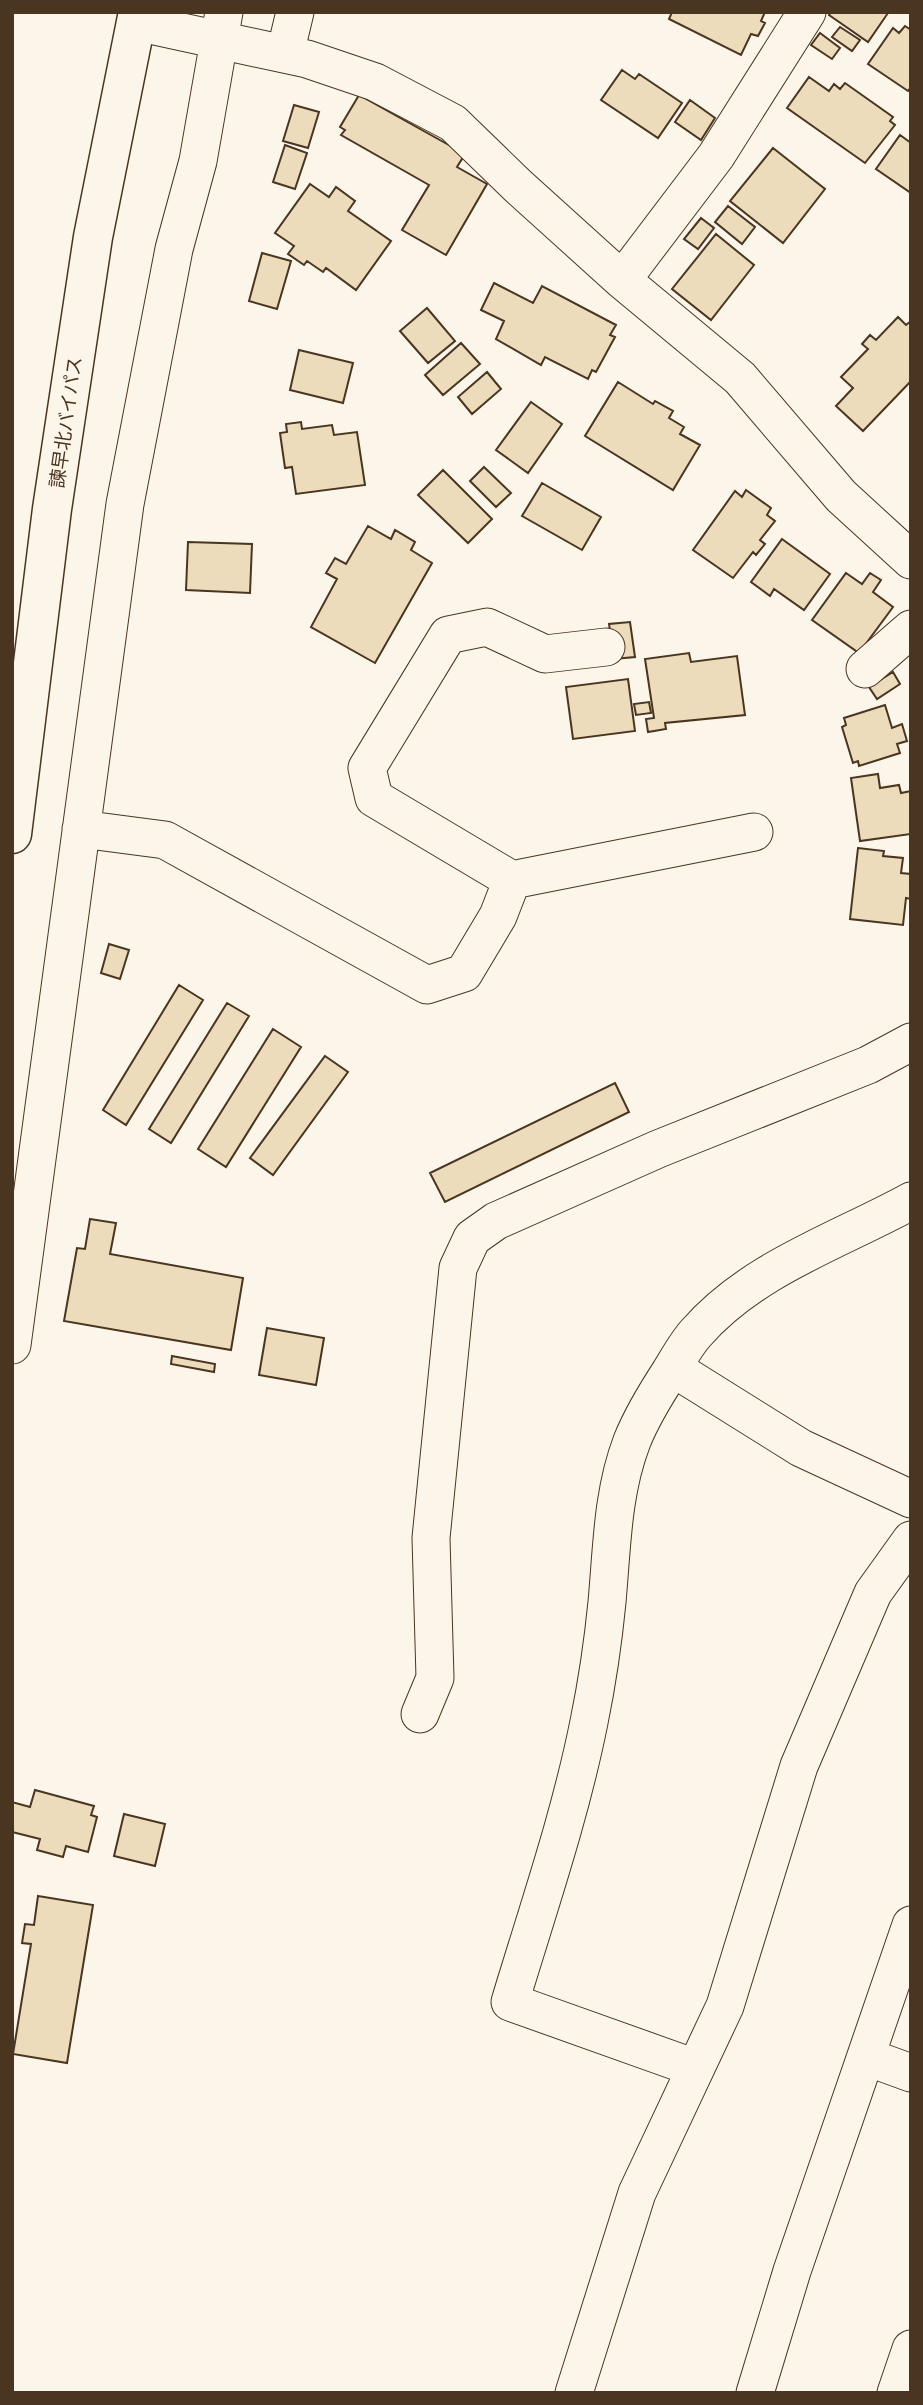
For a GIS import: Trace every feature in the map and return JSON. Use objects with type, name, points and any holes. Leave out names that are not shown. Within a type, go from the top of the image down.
[{"type":"highway","name":"諫早北バイパス","points":[[12,834],[52,509],[91,251],[137,17]]},
{"type":"street","points":[[285,54],[295,12]]},
{"type":"street","points":[[622,280],[716,156],[807,12]]},
{"type":"street","points":[[137,17],[221,26],[285,54],[375,82],[453,122],[518,186],[622,280],[740,378],[841,496],[911,560]]},
{"type":"street","points":[[12,1345],[125,504],[174,248],[198,161],[221,26]]},
{"type":"street","points":[[606,647],[545,654],[487,627],[448,635],[368,768],[374,798],[512,880],[754,832]]},
{"type":"street","points":[[865,669],[911,629]]},
{"type":"street","points":[[81,829],[165,841],[427,985],[464,973],[498,916],[512,880]]},
{"type":"street","points":[[420,1714],[435,1678],[431,1538],[458,1268],[472,1238],[496,1221],[658,1149],[868,1065],[911,1042]]},
{"type":"street","points":[[695,2068],[510,2002],[574,1787],[589,1724],[600,1663],[612,1526],[620,1482],[631,1444],[646,1410],[695,1334],[728,1302],[764,1276],[799,1256],[911,1201]]},
{"type":"street","points":[[673,1368],[800,1448],[911,1499]]},
{"type":"street","points":[[574,2393],[638,2193],[725,2006],[799,1766],[873,1593],[911,1540]]},
{"type":"street","points":[[755,2393],[792,2271],[911,1925]]},
{"type":"street","points":[[867,2057],[911,2073]]},
{"type":"street","points":[[896,2393],[911,2349]]},
{"type":"building","points":[[672,12],[765,12],[761,21],[765,23],[758,36],[751,34],[741,55],[669,19]]},
{"type":"building","points":[[831,12],[888,13],[868,42],[829,15]]},
{"type":"building","points":[[905,26],[911,30],[911,87],[908,91],[868,64],[893,28],[899,33]]},
{"type":"building","points":[[840,27],[860,40],[852,51],[832,37]]},
{"type":"building","points":[[820,33],[840,48],[832,59],[811,45]]},
{"type":"building","points":[[622,70],[635,79],[639,74],[682,103],[658,138],[601,100]]},
{"type":"building","points":[[809,77],[829,91],[834,84],[840,89],[845,83],[893,117],[890,121],[895,125],[865,163],[787,108]]},
{"type":"building","points":[[359,95],[465,154],[457,167],[487,184],[446,255],[402,230],[429,185],[341,135],[345,130],[340,127]]},
{"type":"building","points":[[690,100],[715,118],[701,140],[675,122]]},
{"type":"building","points":[[294,105],[319,112],[308,148],[283,141]]},
{"type":"building","points":[[900,135],[911,143],[911,193],[876,169]]},
{"type":"building","points":[[285,145],[307,153],[295,189],[273,182]]},
{"type":"building","points":[[773,148],[825,189],[783,243],[730,201]]},
{"type":"building","points":[[310,184],[329,197],[336,187],[355,201],[348,211],[391,241],[356,290],[326,268],[323,272],[307,261],[304,265],[288,254],[294,246],[275,233]]},
{"type":"building","points":[[728,206],[755,227],[742,244],[715,222]]},
{"type":"building","points":[[701,218],[714,228],[698,249],[684,239]]},
{"type":"building","points":[[716,234],[754,265],[711,320],[672,289]]},
{"type":"building","points":[[262,253],[291,261],[277,309],[249,301]]},
{"type":"building","points":[[494,283],[533,303],[542,286],[616,325],[610,335],[615,337],[596,372],[592,370],[588,379],[545,357],[541,365],[496,339],[504,321],[481,310]]},
{"type":"building","points":[[427,308],[455,341],[428,363],[400,331]]},
{"type":"building","points":[[898,317],[906,325],[911,321],[911,381],[863,431],[836,406],[853,388],[841,377],[868,349],[862,344],[870,335],[876,340]]},
{"type":"building","points":[[461,343],[480,364],[443,395],[425,375]]},
{"type":"building","points":[[299,350],[353,363],[343,403],[290,390]]},
{"type":"building","points":[[487,372],[501,389],[472,414],[458,397]]},
{"type":"building","points":[[618,382],[653,404],[655,401],[673,411],[669,418],[684,427],[680,434],[700,445],[673,490],[585,436]]},
{"type":"building","points":[[531,402],[562,424],[528,473],[496,450]]},
{"type":"building","points":[[301,422],[302,429],[332,425],[334,435],[357,432],[365,485],[296,494],[292,467],[285,468],[280,433],[287,432],[286,424]]},
{"type":"building","points":[[484,467],[511,493],[496,507],[470,481]]},
{"type":"building","points":[[443,470],[492,519],[468,543],[418,495]]},
{"type":"building","points":[[542,483],[601,517],[582,550],[522,516]]},
{"type":"building","points":[[746,490],[771,508],[767,515],[775,521],[760,540],[765,544],[756,555],[753,552],[733,578],[693,550],[735,491],[742,497]]},
{"type":"building","points":[[368,526],[391,539],[395,530],[415,542],[411,550],[432,563],[375,663],[311,627],[337,579],[326,573],[335,558],[346,564]]},
{"type":"building","points":[[782,539],[830,574],[804,610],[774,589],[770,596],[751,582]]},
{"type":"building","points":[[188,542],[252,544],[250,593],[186,590]]},
{"type":"building","points":[[846,573],[862,584],[870,573],[881,580],[873,592],[893,607],[859,653],[812,620]]},
{"type":"building","points":[[630,622],[635,657],[614,659],[609,624]]},
{"type":"building","points":[[689,653],[691,662],[737,656],[745,715],[665,723],[666,729],[648,732],[646,719],[654,718],[645,659]]},
{"type":"building","points":[[893,672],[900,684],[877,699],[869,687]]},
{"type":"building","points":[[628,679],[635,731],[573,739],[566,687]]},
{"type":"building","points":[[649,702],[651,713],[636,715],[634,704]]},
{"type":"building","points":[[885,705],[892,728],[902,724],[907,741],[897,744],[900,753],[859,766],[858,761],[853,763],[842,727],[846,725],[844,718]]},
{"type":"building","points":[[878,774],[880,788],[899,785],[901,793],[911,791],[911,834],[860,841],[851,778]]},
{"type":"building","points":[[858,848],[884,851],[883,856],[903,858],[901,873],[911,874],[911,899],[906,898],[903,925],[850,919]]},
{"type":"building","points":[[109,944],[129,950],[120,979],[101,973]]},
{"type":"building","points":[[179,985],[203,1000],[126,1125],[103,1110]]},
{"type":"building","points":[[227,1003],[249,1016],[171,1143],[149,1129]]},
{"type":"building","points":[[273,1029],[301,1047],[226,1167],[198,1149]]},
{"type":"building","points":[[325,1056],[348,1072],[273,1175],[250,1158]]},
{"type":"building","points":[[615,1083],[629,1112],[445,1202],[430,1173]]},
{"type":"building","points":[[90,1219],[116,1223],[110,1254],[243,1278],[231,1350],[64,1321],[77,1248],[85,1249]]},
{"type":"building","points":[[267,1328],[324,1338],[316,1385],[259,1375]]},
{"type":"building","points":[[172,1356],[215,1364],[214,1372],[171,1364]]},
{"type":"building","points":[[35,1790],[94,1806],[91,1815],[97,1817],[88,1852],[66,1846],[63,1857],[37,1850],[40,1839],[12,1832],[12,1802],[30,1807]]},
{"type":"building","points":[[124,1814],[165,1824],[155,1866],[114,1856]]},
{"type":"building","points":[[38,1896],[93,1905],[67,2063],[13,2054],[31,1944],[22,1943],[25,1924],[34,1925]]}]
